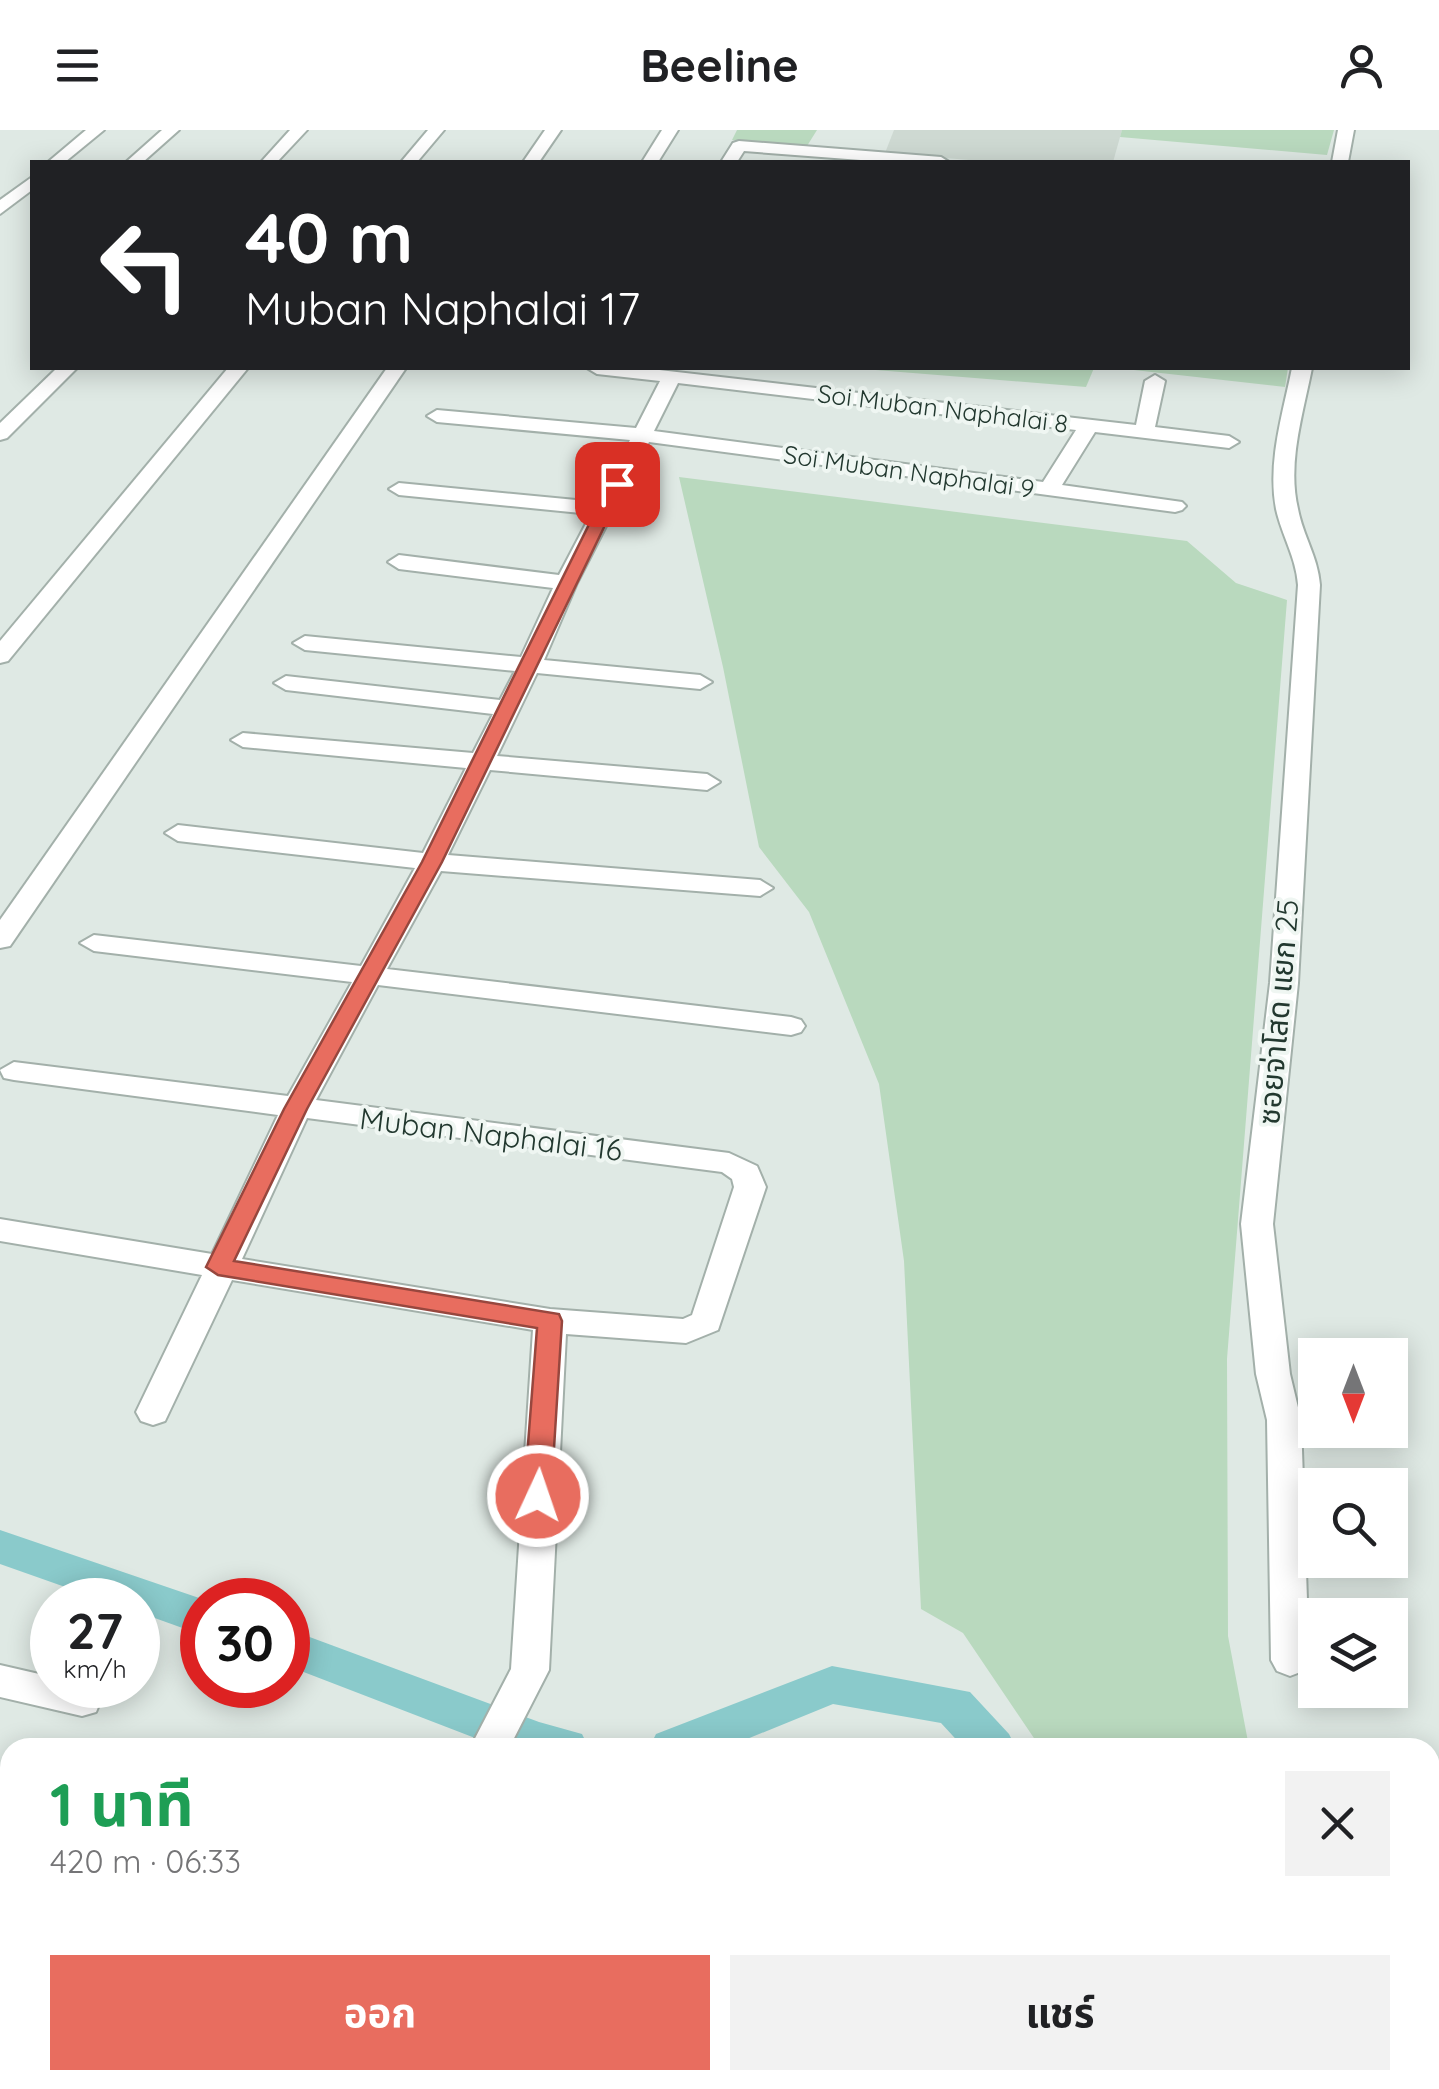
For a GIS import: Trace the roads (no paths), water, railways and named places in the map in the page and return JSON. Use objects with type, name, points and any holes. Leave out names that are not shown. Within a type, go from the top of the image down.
[{"type":"street","points":[[58,160],[96,130]]},
{"type":"street","points":[[136,160],[171,130]]},
{"type":"street","points":[[271,160],[299,130]]},
{"type":"street","points":[[410,160],[436,130]]},
{"type":"street","points":[[532,160],[553,130]]},
{"type":"street","points":[[651,160],[670,130]]},
{"type":"street","points":[[1340,160],[1346,130]]},
{"type":"street","points":[[730,160],[739,146],[874,160]]},
{"type":"street","points":[[2,205],[30,184]]},
{"type":"street","points":[[2,205],[30,208]]},
{"type":"street","points":[[0,434],[65,370]]},
{"type":"street","points":[[0,656],[236,370]]},
{"type":"street","points":[[0,940],[395,370]]},
{"type":"street","name":"Soi Muban Naphalai 8","points":[[616,370],[1230,442]]},
{"type":"street","name":"ซอยจ่าโสด แยก 25","points":[[1290,1660],[1284,1420],[1273,1374],[1257,1224],[1284,983],[1309,585],[1308,556],[1288,510],[1284,465],[1302,370]]},
{"type":"street","points":[[153,1412],[218,1267],[296,1109],[432,862],[672,376]]},
{"type":"street","points":[[1144,432],[1155,381]]},
{"type":"street","name":"Soi Muban Naphalai 9","points":[[437,416],[642,435],[1175,506]]},
{"type":"street","points":[[1048,490],[1089,426]]},
{"type":"street","points":[[400,489],[604,509]]},
{"type":"street","points":[[399,562],[566,584]]},
{"type":"street","points":[[305,644],[700,682]]},
{"type":"street","points":[[286,683],[508,708]]},
{"type":"street","points":[[243,740],[706,782]]},
{"type":"street","points":[[178,833],[432,862],[760,888]]},
{"type":"street","points":[[94,943],[792,1026]]},
{"type":"street","name":"Muban Naphalai 16","points":[[14,1071],[730,1164],[746,1173],[750,1187],[706,1322],[686,1332],[659,1332],[550,1321]]},
{"type":"street","points":[[0,1230],[550,1321],[530,1670],[494,1738]]},
{"type":"street","points":[[0,1681],[30,1688]]},
{"type":"waterway","points":[[0,1547],[180,1609]]},
{"type":"waterway","points":[[310,1655],[529,1738]]},
{"type":"waterway","points":[[697,1738],[832,1685],[954,1706],[984,1738]]}]
